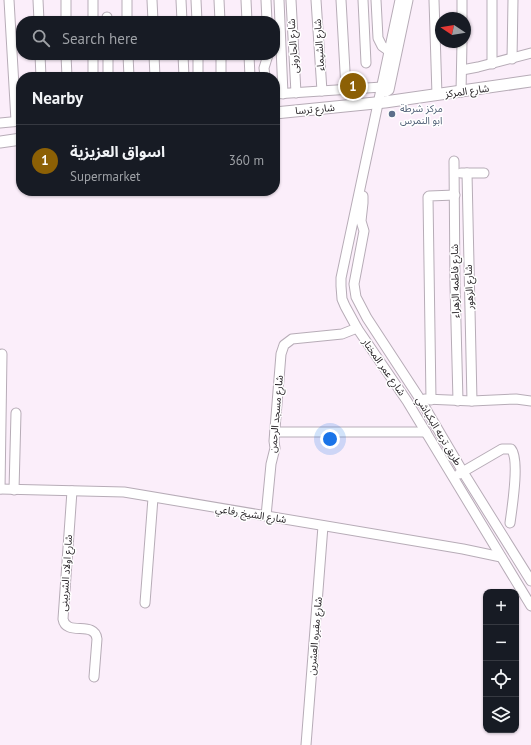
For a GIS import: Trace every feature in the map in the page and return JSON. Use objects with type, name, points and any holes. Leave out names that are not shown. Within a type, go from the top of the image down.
[{"type":"main road","name":"شارع المركز","points":[[378,103],[531,81]]},
{"type":"main road","name":"شارع ترسا","points":[[280,113],[378,103]]},
{"type":"main road","points":[[0,142],[16,140]]},
{"type":"street","points":[[9,0],[16,85]]},
{"type":"street","points":[[38,0],[39,16]]},
{"type":"street","points":[[66,0],[66,16]]},
{"type":"street","points":[[93,0],[93,16]]},
{"type":"street","points":[[127,0],[127,16]]},
{"type":"street","points":[[152,0],[153,16]]},
{"type":"street","points":[[181,0],[182,16]]},
{"type":"street","points":[[196,0],[197,16]]},
{"type":"street","points":[[219,0],[220,16]]},
{"type":"street","points":[[246,0],[247,16]]},
{"type":"street","points":[[266,0],[267,16]]},
{"type":"street","points":[[279,0],[279,16]]},
{"type":"street","name":"شارع الحارونى","points":[[291,0],[296,93]]},
{"type":"street","name":"شارع الشيماء","points":[[316,0],[322,91]]},
{"type":"street","points":[[341,0],[346,89]]},
{"type":"street","points":[[363,0],[366,63]]},
{"type":"street","points":[[376,0],[378,38],[382,46],[389,51]]},
{"type":"street","name":"شارع عمر المختار","points":[[400,0],[341,286],[342,299],[357,328],[414,398],[426,432],[443,449],[501,557],[528,590],[531,606]]},
{"type":"street","points":[[280,94],[346,89],[381,89],[386,92],[389,90],[408,0]]},
{"type":"street","points":[[434,0],[437,95]]},
{"type":"street","points":[[462,0],[462,12]]},
{"type":"street","points":[[492,0],[492,64]]},
{"type":"street","points":[[512,59],[513,0]]},
{"type":"street","points":[[461,92],[462,48]]},
{"type":"street","points":[[462,70],[492,64],[531,53]]},
{"type":"street","points":[[40,60],[41,72]]},
{"type":"street","points":[[66,60],[67,72]]},
{"type":"street","points":[[93,60],[93,72]]},
{"type":"street","points":[[108,60],[108,72]]},
{"type":"street","points":[[128,60],[129,72]]},
{"type":"street","points":[[154,60],[155,72]]},
{"type":"street","points":[[183,60],[184,72]]},
{"type":"street","points":[[198,60],[198,72]]},
{"type":"street","points":[[221,60],[221,72]]},
{"type":"street","points":[[248,60],[250,72]]},
{"type":"street","points":[[264,72],[266,60]]},
{"type":"street","points":[[279,60],[279,72]]},
{"type":"street","points":[[0,123],[16,121]]},
{"type":"street","name":"شارع فاطمه الزهراء","points":[[454,161],[458,400]]},
{"type":"street","name":"شارع الزهور","points":[[467,173],[472,401]]},
{"type":"street","points":[[454,174],[484,173]]},
{"type":"street","name":"طريق ترعه البكباشي","points":[[361,186],[364,200],[361,221],[364,231],[354,279],[354,292],[367,318],[443,449]]},
{"type":"street","points":[[431,400],[428,197],[455,195]]},
{"type":"street","name":"شارع مسجد الرحمن","points":[[266,516],[271,464],[275,447],[274,441],[282,350],[287,341],[292,339],[342,334],[357,328]]},
{"type":"street","points":[[0,489],[2,354]]},
{"type":"street","points":[[414,398],[431,400],[472,401],[509,399],[531,401]]},
{"type":"street","points":[[14,490],[16,413]]},
{"type":"street","points":[[275,432],[426,432]]},
{"type":"street","points":[[457,475],[502,448],[511,449],[514,452],[515,457],[510,523]]},
{"type":"street","name":"طريق ترعه البكباشي","points":[[457,475],[531,581]]},
{"type":"street","name":"شارع الشيخ رفاعي","points":[[0,489],[124,492],[463,549],[501,557]]},
{"type":"street","name":"شارع اولاد الشربينى","points":[[72,491],[62,619],[64,624],[69,627],[92,630],[96,634],[94,678]]},
{"type":"street","points":[[145,603],[153,498]]},
{"type":"street","name":"شارع مقبره العشرين","points":[[306,745],[324,526]]},
{"type":"place","name":"اسواق العزيزية","points":[[353,86]]},
{"type":"place","name":"مركز شرطة ابو النمرس","points":[[392,114]]}]
